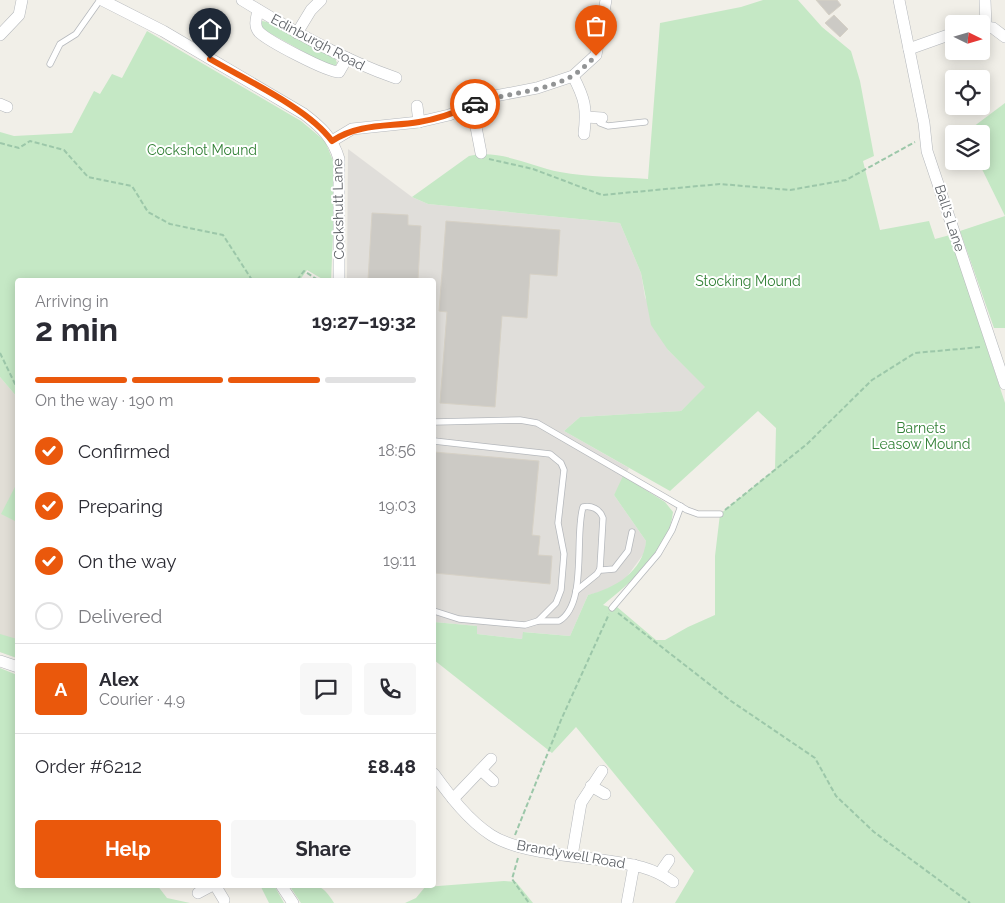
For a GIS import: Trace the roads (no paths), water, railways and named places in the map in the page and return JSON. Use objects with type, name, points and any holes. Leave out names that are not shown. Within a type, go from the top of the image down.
[{"type":"street","points":[[2,30],[19,15],[22,0]]},
{"type":"street","name":"Cockshutt Lane","points":[[101,0],[163,31],[304,114],[325,131],[332,141],[339,159],[339,278]]},
{"type":"street","name":"Edinburgh Road","points":[[242,0],[297,33],[347,58],[396,78]]},
{"type":"street","points":[[297,33],[311,10],[321,0]]},
{"type":"street","points":[[332,141],[352,129],[419,122],[449,116],[495,96],[537,88],[572,76],[596,56],[604,26],[606,0]]},
{"type":"street","name":"Ball's Lane","points":[[899,0],[926,136],[927,151],[1005,384]]},
{"type":"street","points":[[984,15],[985,0]]},
{"type":"street","points":[[258,10],[255,24],[259,32],[294,52],[332,72],[339,72],[347,58]]},
{"type":"street","points":[[990,29],[1005,37]]},
{"type":"street","points":[[909,49],[945,36]]},
{"type":"street","points":[[572,76],[595,117],[584,134]]},
{"type":"street","points":[[417,106],[419,122]]},
{"type":"street","points":[[472,106],[482,152]]},
{"type":"street","points":[[0,661],[15,666]]},
{"type":"street","points":[[453,799],[491,759]]},
{"type":"street","points":[[481,770],[493,781]]},
{"type":"street","points":[[572,856],[581,803],[602,771]]},
{"type":"street","name":"Brandywell Road","points":[[436,777],[453,799],[490,835],[516,845],[634,865],[660,873],[673,882]]},
{"type":"street","points":[[591,786],[605,794]]},
{"type":"street","points":[[660,873],[669,860]]},
{"type":"street","points":[[628,903],[634,865]]},
{"type":"street","points":[[198,893],[208,888]]},
{"type":"street","points":[[216,888],[224,900]]},
{"type":"street","points":[[283,888],[293,903]]},
{"type":"lane","points":[[50,64],[60,44],[76,34],[101,0]]},
{"type":"lane","points":[[595,117],[600,123],[608,126],[645,122]]},
{"type":"lane","points":[[436,422],[520,420],[537,423],[681,506],[698,514],[720,514]]},
{"type":"lane","points":[[436,441],[550,454],[561,463],[564,470],[558,523],[564,554],[561,590],[556,603],[538,621]]},
{"type":"lane","points":[[436,612],[459,618],[525,625],[538,621],[554,622],[562,620],[569,610],[576,591],[582,512],[583,507],[589,505],[596,508],[603,518],[600,569],[597,574],[576,591]]},
{"type":"lane","points":[[612,608],[658,554],[672,530],[681,506]]},
{"type":"lane","points":[[600,569],[614,569],[618,565],[628,552],[632,532]]},
{"type":"park label","name":"Cockshot Mound","points":[[202,150]]},
{"type":"park label","name":"Stocking Mound","points":[[748,281]]},
{"type":"park label","name":"Barnets Leasow Mound","points":[[921,436]]}]
